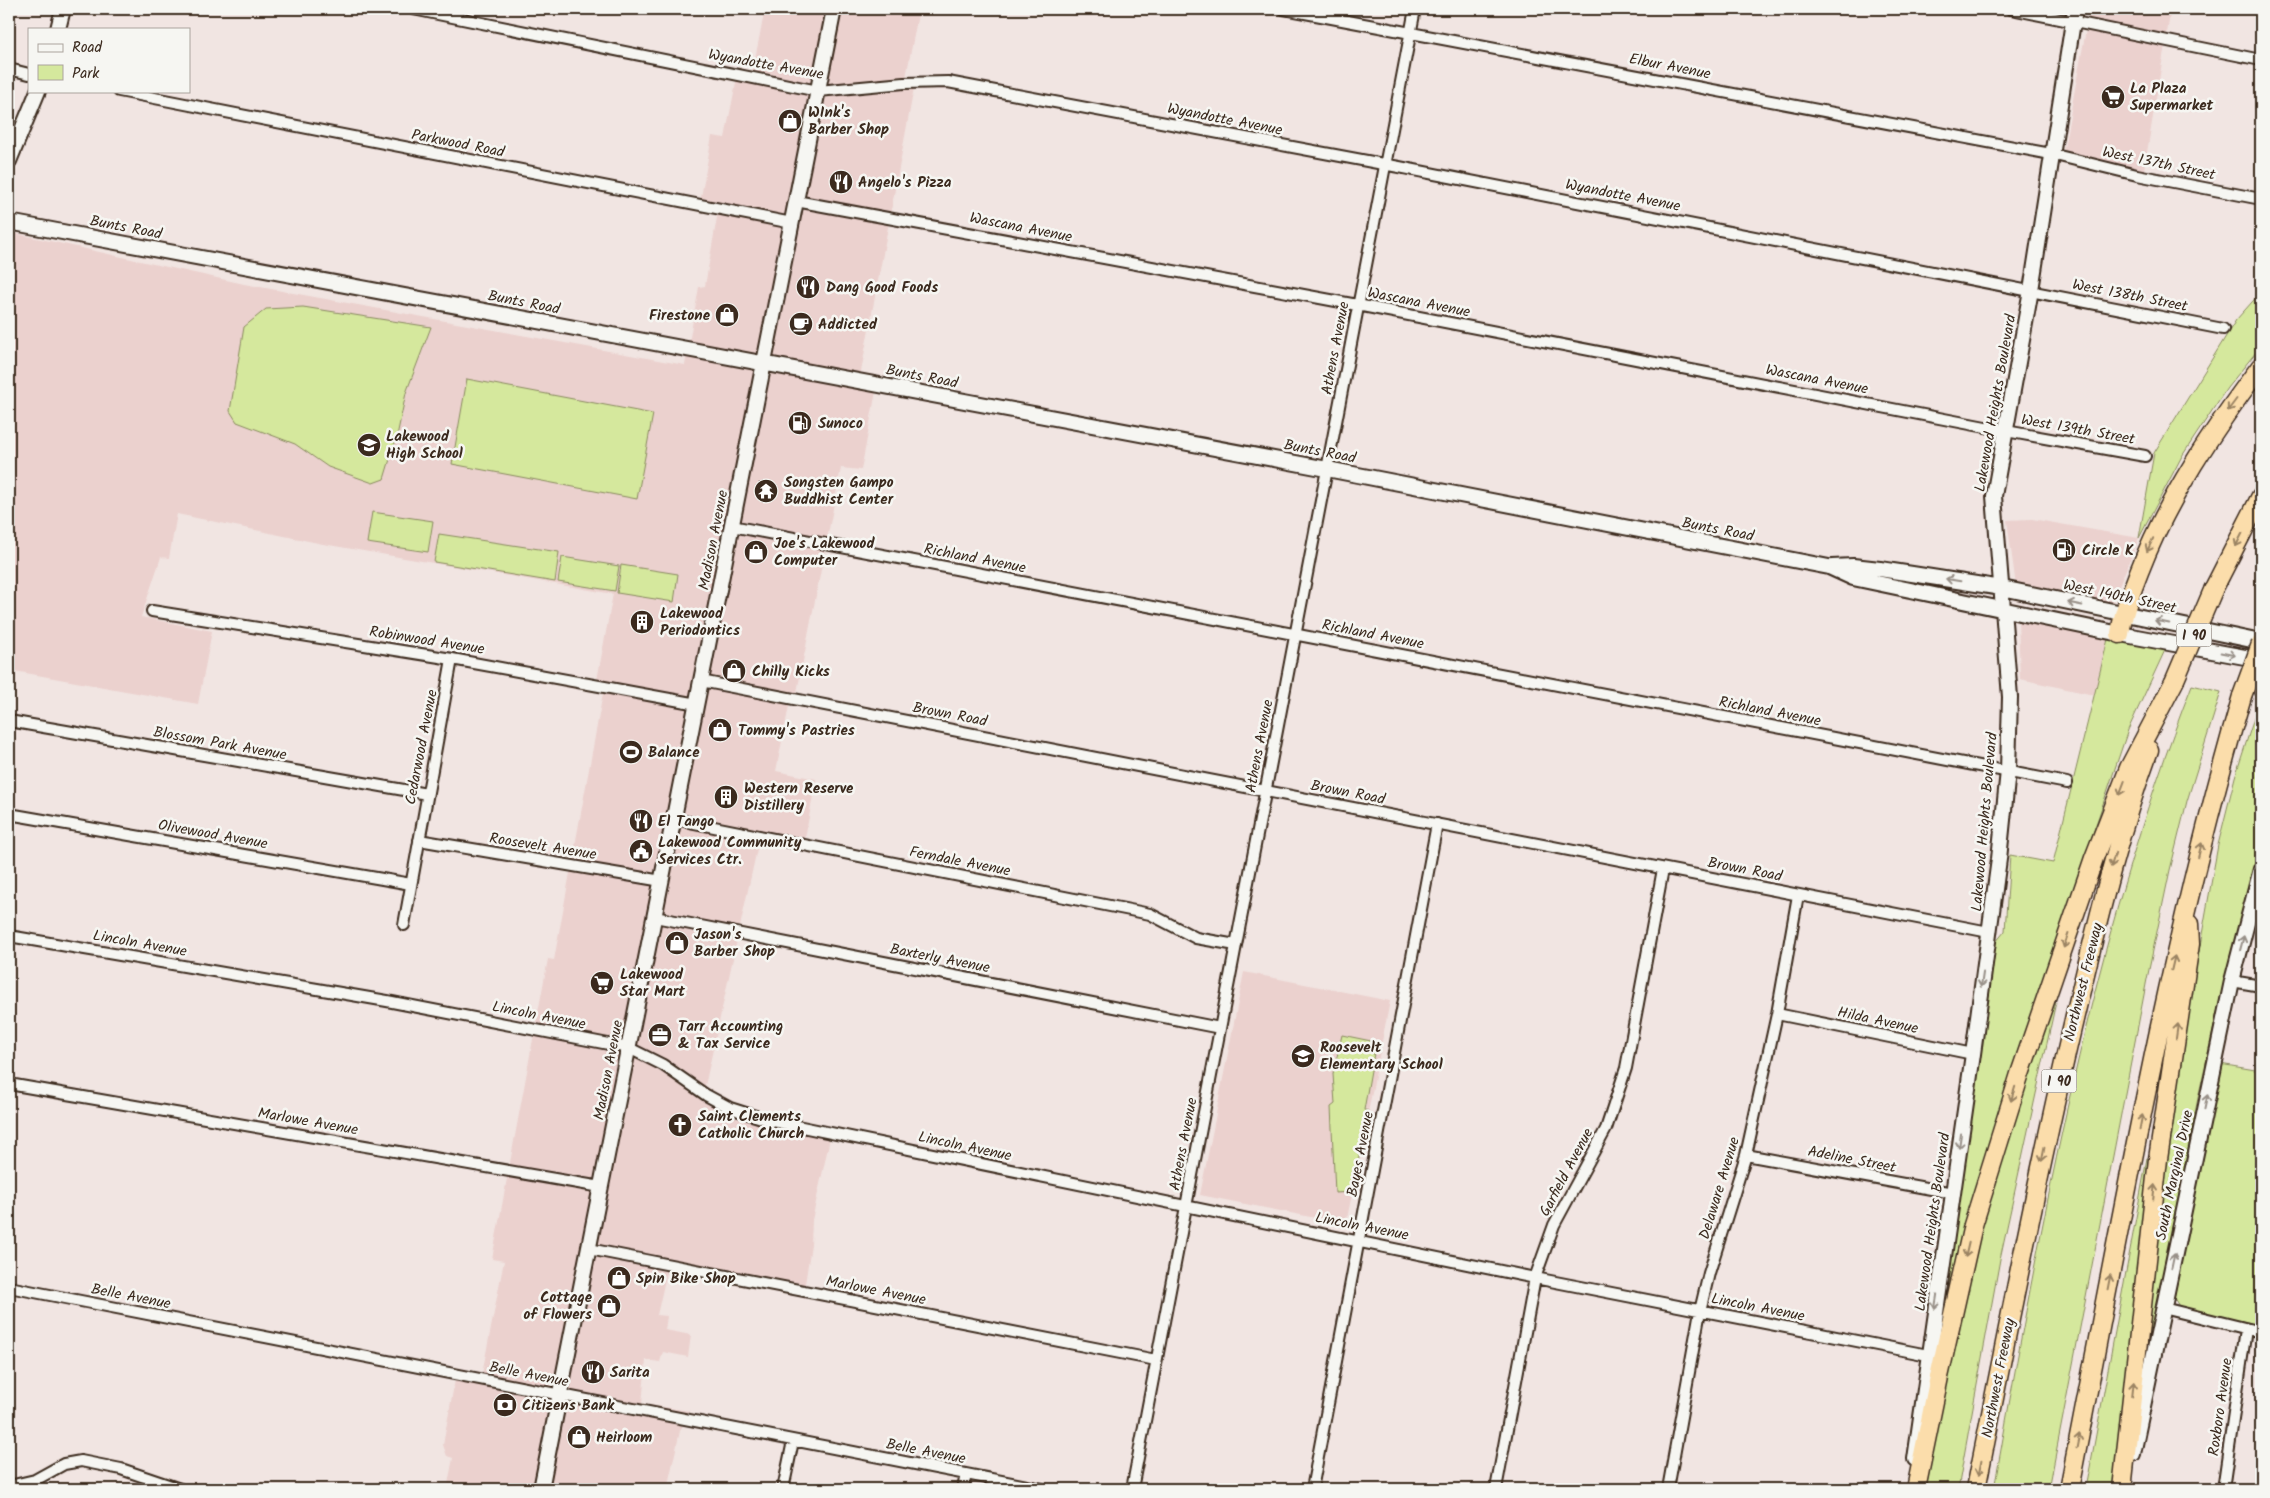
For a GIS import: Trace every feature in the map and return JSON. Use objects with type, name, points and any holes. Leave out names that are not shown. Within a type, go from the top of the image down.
[{"type":"highway","points":[[2120,634],[2123,614],[2148,549],[2178,490],[2221,420],[2261,366]]},
{"type":"highway","name":"Northwest Freeway","points":[[1976,1489],[2048,1129],[2110,871],[2133,794],[2174,682],[2214,588],[2261,496]]},
{"type":"highway","points":[[2069,1489],[2167,988],[2213,796],[2242,696],[2261,643]]},
{"type":"highway","points":[[1916,1489],[1973,1225],[2020,1074],[2094,858],[2126,777],[2174,682]]},
{"type":"highway","points":[[2122,1489],[2158,1159],[2190,944],[2188,898]]},
{"type":"main road","points":[[58,28],[64,9]]},
{"type":"main road","name":"Madison Avenue","points":[[541,1489],[834,9]]},
{"type":"main road","name":"Lakewood Heights Boulevard","points":[[1910,1489],[1989,932],[2008,771],[2010,697],[1994,496],[2030,290],[2074,15]]},
{"type":"main road","points":[[9,161],[38,92]]},
{"type":"main road","name":"Bunts Road","points":[[9,222],[1327,469],[1829,567],[1854,566],[1880,569],[2002,588]]},
{"type":"main road","name":"Bunts Road","points":[[1829,567],[1853,578],[2003,608]]},
{"type":"main road","name":"West 140th Street","points":[[2002,588],[2261,643]]},
{"type":"main road","points":[[2003,608],[2120,634],[2261,660]]},
{"type":"main road","name":"South Marginal Drive","points":[[2126,1489],[2232,981],[2261,869]]},
{"type":"street","name":"Wyandotte Avenue","points":[[413,9],[818,91],[904,83],[948,82],[2030,290]]},
{"type":"street","name":"Elbur Avenue","points":[[1284,9],[2051,154]]},
{"type":"street","name":"Athens Avenue","points":[[1132,1489],[1415,9]]},
{"type":"street","points":[[2011,9],[2074,15],[2261,60]]},
{"type":"street","points":[[9,70],[28,74]]},
{"type":"street","name":"Parkwood Road","points":[[124,92],[792,223]]},
{"type":"street","name":"West 137th Street","points":[[2051,154],[2137,175],[2261,199]]},
{"type":"street","name":"Wascana Avenue","points":[[796,200],[1358,305],[2006,432]]},
{"type":"street","name":"West 138th Street","points":[[2030,290],[2223,329]]},
{"type":"street","name":"West 139th Street","points":[[2006,432],[2145,456]]},
{"type":"street","name":"Richland Avenue","points":[[732,526],[2067,782]]},
{"type":"street","name":"Robinwood Avenue","points":[[152,611],[452,659],[697,704]]},
{"type":"street","name":"Cedarwood Avenue","points":[[419,840],[452,659]]},
{"type":"street","name":"Brown Road","points":[[701,681],[1989,932]]},
{"type":"street","name":"Blossom Park Avenue","points":[[9,721],[427,794]]},
{"type":"street","name":"Olivewood Avenue","points":[[9,814],[411,884]]},
{"type":"street","name":"Ferndale Avenue","points":[[674,819],[1150,914],[1196,938],[1236,945]]},
{"type":"street","name":"Bayes Avenue","points":[[1312,1489],[1437,824]]},
{"type":"street","points":[[404,925],[419,840]]},
{"type":"street","name":"Roosevelt Avenue","points":[[419,840],[662,881]]},
{"type":"street","name":"Garfield Avenue","points":[[1496,1489],[1535,1278],[1554,1225],[1606,1128],[1626,1068],[1663,869]]},
{"type":"street","name":"Delaware Avenue","points":[[1668,1489],[1700,1311],[1709,1273],[1746,1155],[1777,1014],[1798,895]]},
{"type":"street","name":"Baxterly Avenue","points":[[654,917],[1220,1028]]},
{"type":"street","name":"Lincoln Avenue","points":[[9,936],[386,1001],[629,1048],[663,1065],[706,1095],[730,1108],[768,1120],[1535,1278],[1928,1355]]},
{"type":"street","points":[[2232,981],[2261,986]]},
{"type":"street","name":"Hilda Avenue","points":[[1777,1014],[1972,1054]]},
{"type":"street","name":"Marlowe Avenue","points":[[9,1084],[601,1187]]},
{"type":"street","name":"Adeline Street","points":[[1746,1155],[1953,1193]]},
{"type":"street","name":"Marlowe Avenue","points":[[589,1249],[1156,1360]]},
{"type":"street","name":"Belle Avenue","points":[[9,1287],[1043,1489]]},
{"type":"street","points":[[2163,1308],[2261,1332]]},
{"type":"street","name":"Roxboro Avenue","points":[[2223,1489],[2246,1329]]},
{"type":"street","points":[[783,1489],[793,1441]]},
{"type":"street","points":[[9,1486],[35,1480],[64,1464],[82,1461],[121,1469],[180,1489]]},
{"type":"street","points":[[963,1489],[966,1474]]},
{"type":"street","points":[[28,1489],[35,1480]]},
{"type":"shaded area","points":[[765,9],[919,9],[906,77],[916,77],[860,377],[878,381],[861,470],[841,468],[796,697],[791,696],[776,771],[816,779],[803,849],[759,840],[705,1086],[735,1104],[780,1123],[831,1134],[812,1220],[811,1245],[803,1297],[667,1271],[657,1315],[667,1316],[665,1330],[691,1335],[688,1357],[663,1352],[660,1362],[646,1360],[642,1404],[690,1411],[680,1431],[667,1489],[447,1489],[453,1458],[447,1456],[443,1445],[457,1369],[482,1374],[504,1261],[492,1259],[548,959],[554,960],[605,682],[597,680],[613,594],[323,544],[177,514],[169,558],[161,557],[141,617],[212,631],[198,704],[9,670],[9,232],[244,284],[685,365],[699,287],[705,286],[719,206],[700,203],[712,136],[725,138],[738,72],[752,74]]},
{"type":"shaded area","points":[[2090,9],[2171,9],[2144,170],[2063,153]]},
{"type":"shaded area","points":[[2032,519],[2139,538],[2112,603],[2016,586],[2007,520]]},
{"type":"shaded area","points":[[2018,618],[2109,635],[2094,695],[2020,679]]},
{"type":"shaded area","name":"Roosevelt Elementary School","points":[[1244,972],[1390,1001],[1346,1224],[1200,1195]]},
{"type":"green space","points":[[2261,292],[2261,346],[2227,388],[2182,456],[2139,538],[2154,453],[2236,320]]},
{"type":"green space","points":[[303,307],[431,327],[406,393],[397,436],[384,479],[373,483],[328,467],[295,444],[237,422],[230,411],[244,327],[266,309]]},
{"type":"green space","points":[[467,379],[653,414],[637,499],[452,464]]},
{"type":"green space","points":[[372,512],[433,521],[428,552],[367,543]]},
{"type":"green space","points":[[439,534],[559,552],[555,582],[434,562]]},
{"type":"green space","points":[[562,557],[619,566],[615,591],[558,582]]},
{"type":"green space","points":[[621,565],[678,574],[674,602],[617,593]]},
{"type":"green space","points":[[2109,635],[2166,648],[2128,730],[2081,869],[1950,1300],[1945,1299],[1995,943],[2005,931],[2010,855],[2053,863]]},
{"type":"green space","points":[[2192,685],[2221,692],[2187,801],[2170,870],[2147,979],[2049,1489],[1994,1489],[2031,1285],[2073,1082],[2125,881],[2156,782]]},
{"type":"green space","points":[[2261,697],[2261,841],[2225,977],[2198,1098],[2149,1346],[2144,1345],[2177,1082],[2196,968],[2218,845],[2235,777]]},
{"type":"green space","points":[[2053,1001],[2056,1002],[2000,1259],[1958,1489],[1926,1489],[1955,1328],[1995,1170]]},
{"type":"green space","points":[[1342,1035],[1376,1042],[1364,1110],[1368,1111],[1352,1192],[1335,1193],[1331,1107],[1335,1104],[1333,1074]]},
{"type":"green space","points":[[2220,1064],[2261,1071],[2261,1325],[2180,1308],[2174,1298]]},
{"type":"green space","points":[[2147,1158],[2154,1158],[2115,1489],[2086,1489]]},
{"type":"place","name":"La Plaza Supermarket","points":[[2113,97]]},
{"type":"place","name":"WInk's Barber Shop","points":[[790,121]]},
{"type":"place","name":"Angelo's Pizza","points":[[841,182]]},
{"type":"place","name":"Dang Good Foods","points":[[808,287]]},
{"type":"place","name":"Firestone","points":[[727,315]]},
{"type":"place","name":"Addicted","points":[[801,324]]},
{"type":"place","name":"Sunoco","points":[[800,423]]},
{"type":"place","name":"Lakewood High School","points":[[369,445]]},
{"type":"place","name":"Songsten Gampo Buddhist Center","points":[[766,491]]},
{"type":"place","name":"Circle K","points":[[2064,550]]},
{"type":"place","name":"Joe's Lakewood Computer","points":[[756,552]]},
{"type":"place","name":"Lakewood Periodontics","points":[[642,622]]},
{"type":"place","name":"Chilly Kicks","points":[[734,671]]},
{"type":"place","name":"Tommy's Pastries","points":[[720,730]]},
{"type":"place","name":"Balance","points":[[631,752]]},
{"type":"place","name":"Western Reserve Distillery","points":[[726,797]]},
{"type":"place","name":"El Tango","points":[[641,821]]},
{"type":"place","name":"Lakewood Community Services Ctr.","points":[[641,851]]},
{"type":"place","name":"Jason's Barber Shop","points":[[677,943]]},
{"type":"place","name":"Lakewood Star Mart","points":[[602,983]]},
{"type":"place","name":"Tarr Accounting & Tax Service","points":[[660,1035]]},
{"type":"place","name":"Roosevelt Elementary School","points":[[1303,1056]]},
{"type":"place","name":"Saint Clements Catholic Church","points":[[680,1125]]},
{"type":"place","name":"Spin Bike Shop","points":[[619,1278]]},
{"type":"place","name":"Cottage of Flowers","points":[[609,1306]]},
{"type":"place","name":"Sarita","points":[[593,1372]]},
{"type":"place","name":"Citizens Bank","points":[[505,1405]]},
{"type":"place","name":"Heirloom","points":[[579,1437]]}]
